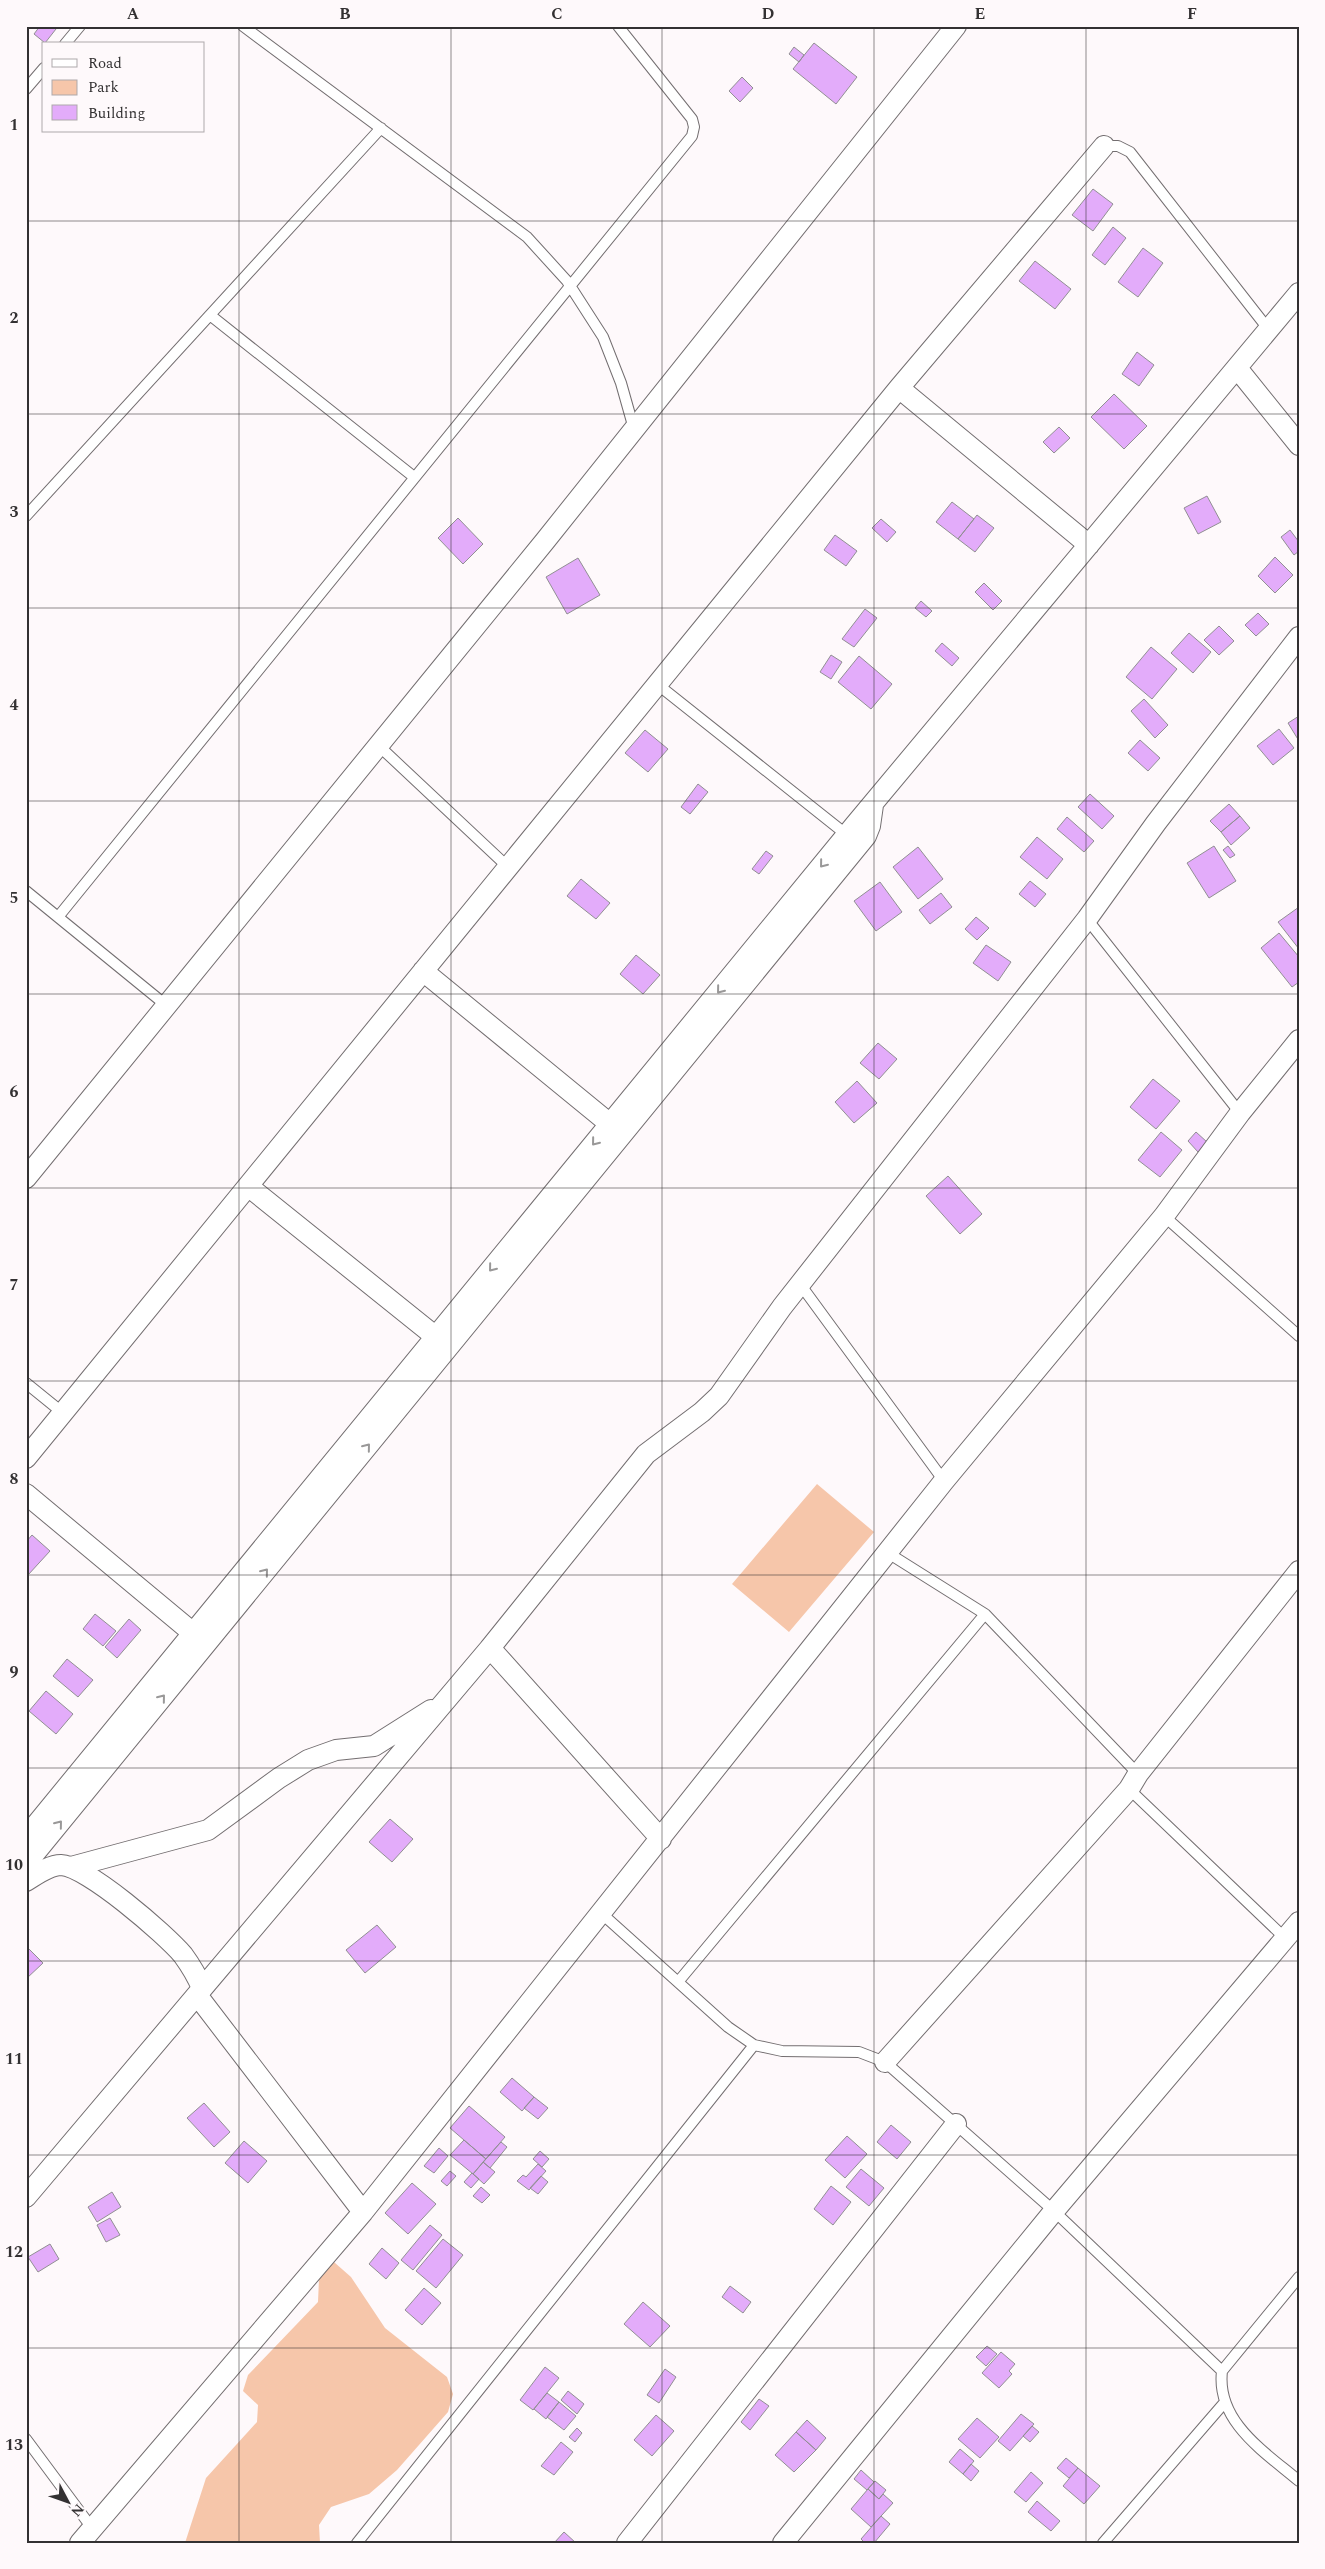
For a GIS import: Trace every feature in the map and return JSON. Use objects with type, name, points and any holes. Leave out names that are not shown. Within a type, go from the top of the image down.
[{"type":"street","points":[[26,1178],[379,746],[956,26]]},
{"type":"street","points":[[26,1458],[899,388],[1104,146]]},
{"type":"street","points":[[26,1837],[846,835],[1299,293]]},
{"type":"street","points":[[1236,368],[1299,445]]},
{"type":"street","points":[[899,388],[1089,545]]},
{"type":"street","points":[[26,2198],[490,1648],[646,1454],[702,1412],[719,1396],[732,1380],[746,1355],[800,1284],[1088,919],[1156,823],[1299,638]]},
{"type":"street","points":[[26,1864],[866,836],[873,816],[874,803]]},
{"type":"street","points":[[423,971],[610,1124]]},
{"type":"street","points":[[86,2535],[363,2212],[944,1481],[1164,1216],[1240,1113],[1299,1040]]},
{"type":"street","points":[[248,1186],[436,1336]]},
{"type":"street","points":[[26,1494],[193,1633]]},
{"type":"street","points":[[885,2062],[1133,1781],[1299,1571]]},
{"type":"street","points":[[490,1648],[660,1839]]},
{"type":"street","points":[[70,1867],[208,1830],[279,1778],[308,1760],[336,1750],[374,1746],[447,1699]]},
{"type":"street","points":[[26,1881],[59,1865],[70,1867],[88,1876],[151,1924],[182,1954],[195,1971],[200,1992],[363,2212]]},
{"type":"street","points":[[783,2543],[1054,2211],[1292,1945],[1299,1922]]},
{"type":"street","points":[[633,2540],[956,2124]]},
{"type":"lane","points":[[67,42],[80,26]]},
{"type":"lane","points":[[243,26],[527,237],[570,285],[603,338],[621,383],[634,430]]},
{"type":"lane","points":[[58,917],[692,136],[694,127],[692,118],[618,26]]},
{"type":"lane","points":[[26,89],[42,70]]},
{"type":"lane","points":[[26,516],[381,128]]},
{"type":"lane","points":[[1104,146],[1118,146],[1130,152],[1268,330]]},
{"type":"lane","points":[[210,315],[414,477]]},
{"type":"lane","points":[[657,684],[846,835]]},
{"type":"lane","points":[[379,746],[508,867]]},
{"type":"lane","points":[[26,892],[167,1006]]},
{"type":"lane","points":[[1088,919],[1240,1113]]},
{"type":"lane","points":[[1164,1216],[1299,1336]]},
{"type":"lane","points":[[800,1284],[944,1481]]},
{"type":"lane","points":[[26,1383],[63,1413]]},
{"type":"lane","points":[[888,1553],[985,1614],[1133,1781],[1292,1945]]},
{"type":"lane","points":[[678,1982],[985,1614]]},
{"type":"lane","points":[[600,1912],[728,2027],[754,2045],[782,2050],[858,2052],[885,2062],[1054,2211],[1222,2371]]},
{"type":"lane","points":[[357,2543],[754,2045]]},
{"type":"lane","points":[[1299,2277],[1222,2371],[1220,2382],[1225,2402],[1232,2417],[1244,2433],[1299,2481]]},
{"type":"lane","points":[[1103,2543],[1225,2402]]},
{"type":"lane","points":[[26,2439],[86,2535]]},
{"type":"green space","points":[[817,1484],[874,1532],[789,1632],[732,1584]]},
{"type":"green space","points":[[326,2255],[351,2277],[385,2328],[447,2377],[453,2394],[448,2412],[397,2470],[369,2494],[331,2507],[319,2525],[320,2543],[185,2543],[206,2478],[257,2422],[258,2405],[243,2391],[248,2375],[318,2302],[320,2256]]},
{"type":"building","points":[[40,26],[52,26],[56,29],[46,42],[34,34]]},
{"type":"building","points":[[814,43],[857,77],[836,104],[793,69]]},
{"type":"building","points":[[794,47],[804,55],[799,62],[789,54]]},
{"type":"building","points":[[742,77],[753,88],[740,102],[729,91]]},
{"type":"building","points":[[1093,189],[1113,204],[1093,231],[1072,215]]},
{"type":"building","points":[[1113,227],[1126,238],[1105,265],[1092,255]]},
{"type":"building","points":[[1143,248],[1163,263],[1138,297],[1118,282]]},
{"type":"building","points":[[1035,261],[1071,289],[1055,309],[1019,281]]},
{"type":"building","points":[[1137,352],[1154,365],[1139,386],[1122,374]]},
{"type":"building","points":[[1114,394],[1147,426],[1124,449],[1091,417]]},
{"type":"building","points":[[1059,427],[1070,438],[1054,453],[1043,442]]},
{"type":"building","points":[[1207,496],[1221,522],[1198,534],[1184,508]]},
{"type":"building","points":[[952,502],[974,519],[958,539],[936,522]]},
{"type":"building","points":[[977,515],[994,528],[975,552],[958,539]]},
{"type":"building","points":[[458,518],[483,544],[463,564],[438,538]]},
{"type":"building","points":[[881,519],[896,532],[887,542],[872,528]]},
{"type":"building","points":[[1290,530],[1299,542],[1299,551],[1294,555],[1281,537]]},
{"type":"building","points":[[835,535],[857,551],[846,566],[824,550]]},
{"type":"building","points":[[1275,557],[1293,575],[1275,593],[1258,576]]},
{"type":"building","points":[[578,558],[600,595],[567,614],[546,577]]},
{"type":"building","points":[[984,583],[1002,601],[993,610],[975,592]]},
{"type":"building","points":[[921,601],[932,611],[926,617],[915,608]]},
{"type":"building","points":[[865,609],[877,618],[854,647],[842,639]]},
{"type":"building","points":[[1258,613],[1269,624],[1256,636],[1245,625]]},
{"type":"building","points":[[1219,626],[1234,641],[1219,655],[1204,640]]},
{"type":"building","points":[[1189,633],[1211,652],[1193,673],[1171,653]]},
{"type":"building","points":[[942,643],[959,658],[952,666],[935,651]]},
{"type":"building","points":[[1151,647],[1177,669],[1152,699],[1126,677]]},
{"type":"building","points":[[831,655],[842,662],[831,679],[820,672]]},
{"type":"building","points":[[859,656],[892,684],[871,709],[838,682]]},
{"type":"building","points":[[1144,699],[1168,725],[1155,738],[1131,711]]},
{"type":"building","points":[[1299,716],[1299,741],[1288,723]]},
{"type":"building","points":[[1279,729],[1294,748],[1273,765],[1257,746]]},
{"type":"building","points":[[645,730],[668,749],[648,772],[625,753]]},
{"type":"building","points":[[1140,740],[1160,758],[1148,771],[1128,753]]},
{"type":"building","points":[[698,784],[708,792],[690,814],[681,807]]},
{"type":"building","points":[[1090,794],[1114,816],[1102,829],[1078,807]]},
{"type":"building","points":[[1229,804],[1240,816],[1221,832],[1210,821]]},
{"type":"building","points":[[1240,816],[1250,828],[1231,845],[1221,832]]},
{"type":"building","points":[[1067,817],[1094,841],[1084,852],[1057,829]]},
{"type":"building","points":[[1037,837],[1063,859],[1047,879],[1020,857]]},
{"type":"building","points":[[1214,846],[1236,881],[1209,898],[1187,863]]},
{"type":"building","points":[[1228,846],[1235,855],[1230,858],[1223,850]]},
{"type":"building","points":[[918,847],[943,879],[918,899],[893,867]]},
{"type":"building","points":[[766,851],[773,856],[759,874],[752,869]]},
{"type":"building","points":[[581,879],[610,903],[596,919],[567,896]]},
{"type":"building","points":[[1030,881],[1046,894],[1035,907],[1019,894]]},
{"type":"building","points":[[880,882],[902,912],[876,931],[854,901]]},
{"type":"building","points":[[941,893],[952,907],[930,924],[919,910]]},
{"type":"building","points":[[1299,907],[1299,949],[1278,922]]},
{"type":"building","points":[[976,917],[989,928],[977,940],[965,929]]},
{"type":"building","points":[[1279,933],[1299,957],[1299,982],[1292,987],[1261,948]]},
{"type":"building","points":[[986,945],[1011,962],[998,981],[973,963]]},
{"type":"building","points":[[636,955],[660,975],[643,994],[620,974]]},
{"type":"building","points":[[878,1043],[897,1059],[879,1079],[860,1063]]},
{"type":"building","points":[[1153,1079],[1180,1101],[1156,1129],[1130,1107]]},
{"type":"building","points":[[857,1081],[877,1103],[854,1123],[835,1102]]},
{"type":"building","points":[[1161,1132],[1182,1150],[1160,1177],[1138,1160]]},
{"type":"building","points":[[1196,1132],[1207,1142],[1198,1152],[1188,1141]]},
{"type":"building","points":[[948,1176],[982,1214],[960,1234],[926,1196]]},
{"type":"building","points":[[32,1535],[50,1551],[28,1575],[26,1573],[26,1542]]},
{"type":"building","points":[[95,1614],[116,1631],[103,1646],[83,1629]]},
{"type":"building","points":[[129,1619],[141,1630],[117,1658],[105,1647]]},
{"type":"building","points":[[67,1659],[93,1680],[78,1697],[53,1676]]},
{"type":"building","points":[[46,1691],[73,1714],[56,1734],[29,1711]]},
{"type":"building","points":[[390,1819],[413,1839],[392,1862],[369,1842]]},
{"type":"building","points":[[377,1925],[396,1947],[365,1973],[346,1950]]},
{"type":"building","points":[[26,1946],[43,1963],[26,1979]]},
{"type":"building","points":[[512,2078],[534,2097],[522,2111],[500,2092]]},
{"type":"building","points":[[534,2097],[548,2108],[538,2119],[524,2108]]},
{"type":"building","points":[[204,2103],[230,2132],[214,2147],[187,2118]]},
{"type":"building","points":[[469,2106],[505,2137],[486,2159],[450,2128]]},
{"type":"building","points":[[891,2125],[911,2142],[897,2159],[877,2142]]},
{"type":"building","points":[[847,2136],[867,2154],[845,2178],[825,2160]]},
{"type":"building","points":[[464,2140],[486,2159],[473,2174],[450,2155]]},
{"type":"building","points":[[244,2141],[267,2161],[248,2183],[225,2163]]},
{"type":"building","points":[[501,2142],[507,2147],[490,2168],[483,2162]]},
{"type":"building","points":[[439,2148],[448,2156],[434,2173],[424,2166]]},
{"type":"building","points":[[540,2151],[549,2159],[542,2167],[533,2159]]},
{"type":"building","points":[[483,2162],[495,2172],[484,2184],[473,2174]]},
{"type":"building","points":[[538,2164],[546,2171],[529,2190],[517,2181],[523,2175],[526,2177]]},
{"type":"building","points":[[861,2169],[884,2188],[869,2206],[846,2187]]},
{"type":"building","points":[[450,2171],[456,2176],[447,2186],[441,2181]]},
{"type":"building","points":[[472,2173],[479,2179],[471,2188],[464,2182]]},
{"type":"building","points":[[541,2176],[548,2182],[538,2194],[530,2188]]},
{"type":"building","points":[[412,2183],[436,2204],[408,2234],[385,2213]]},
{"type":"building","points":[[831,2186],[851,2202],[833,2225],[814,2209]]},
{"type":"building","points":[[481,2187],[490,2195],[482,2203],[473,2196]]},
{"type":"building","points":[[112,2192],[121,2207],[97,2222],[88,2207]]},
{"type":"building","points":[[110,2218],[120,2235],[106,2242],[97,2225]]},
{"type":"building","points":[[430,2225],[442,2235],[413,2270],[401,2260]]},
{"type":"building","points":[[443,2239],[463,2255],[436,2288],[416,2271]]},
{"type":"building","points":[[50,2244],[59,2259],[38,2272],[28,2257]]},
{"type":"building","points":[[382,2248],[399,2263],[386,2279],[369,2264]]},
{"type":"building","points":[[730,2286],[751,2302],[743,2313],[722,2297]]},
{"type":"building","points":[[424,2288],[441,2303],[422,2325],[405,2310]]},
{"type":"building","points":[[643,2302],[670,2326],[650,2347],[624,2324]]},
{"type":"building","points":[[987,2346],[997,2354],[986,2366],[976,2357]]},
{"type":"building","points":[[1001,2352],[1015,2364],[1009,2371],[1012,2374],[999,2388],[982,2373]]},
{"type":"building","points":[[545,2367],[559,2378],[533,2410],[520,2400]]},
{"type":"building","points":[[665,2369],[676,2377],[659,2403],[647,2395]]},
{"type":"building","points":[[568,2391],[584,2404],[577,2414],[561,2400]]},
{"type":"building","points":[[547,2393],[559,2402],[546,2419],[534,2409]]},
{"type":"building","points":[[759,2399],[769,2406],[750,2430],[741,2422]]},
{"type":"building","points":[[559,2402],[576,2416],[564,2430],[547,2417]]},
{"type":"building","points":[[1021,2414],[1034,2424],[1010,2451],[998,2441]]},
{"type":"building","points":[[656,2415],[674,2431],[652,2456],[634,2440]]},
{"type":"building","points":[[977,2418],[999,2437],[980,2458],[958,2439]]},
{"type":"building","points":[[807,2420],[826,2438],[816,2450],[796,2432]]},
{"type":"building","points":[[1032,2426],[1039,2432],[1030,2442],[1023,2436]]},
{"type":"building","points":[[577,2428],[582,2433],[575,2442],[569,2437]]},
{"type":"building","points":[[796,2432],[816,2450],[794,2472],[775,2455]]},
{"type":"building","points":[[561,2442],[573,2452],[554,2475],[541,2466]]},
{"type":"building","points":[[960,2449],[974,2461],[963,2474],[949,2462]]},
{"type":"building","points":[[1066,2458],[1078,2468],[1069,2478],[1057,2468]]},
{"type":"building","points":[[971,2464],[979,2471],[971,2481],[963,2474]]},
{"type":"building","points":[[1078,2468],[1100,2486],[1084,2504],[1063,2486]]},
{"type":"building","points":[[861,2470],[874,2482],[867,2490],[854,2479]]},
{"type":"building","points":[[1031,2472],[1043,2483],[1026,2502],[1014,2492]]},
{"type":"building","points":[[875,2481],[886,2490],[879,2499],[868,2489]]},
{"type":"building","points":[[868,2489],[879,2499],[883,2494],[893,2503],[871,2527],[851,2509]]},
{"type":"building","points":[[1037,2501],[1060,2521],[1051,2531],[1028,2512]]},
{"type":"building","points":[[881,2516],[890,2524],[874,2543],[865,2543],[861,2539]]},
{"type":"building","points":[[564,2532],[576,2543],[554,2543]]}]
